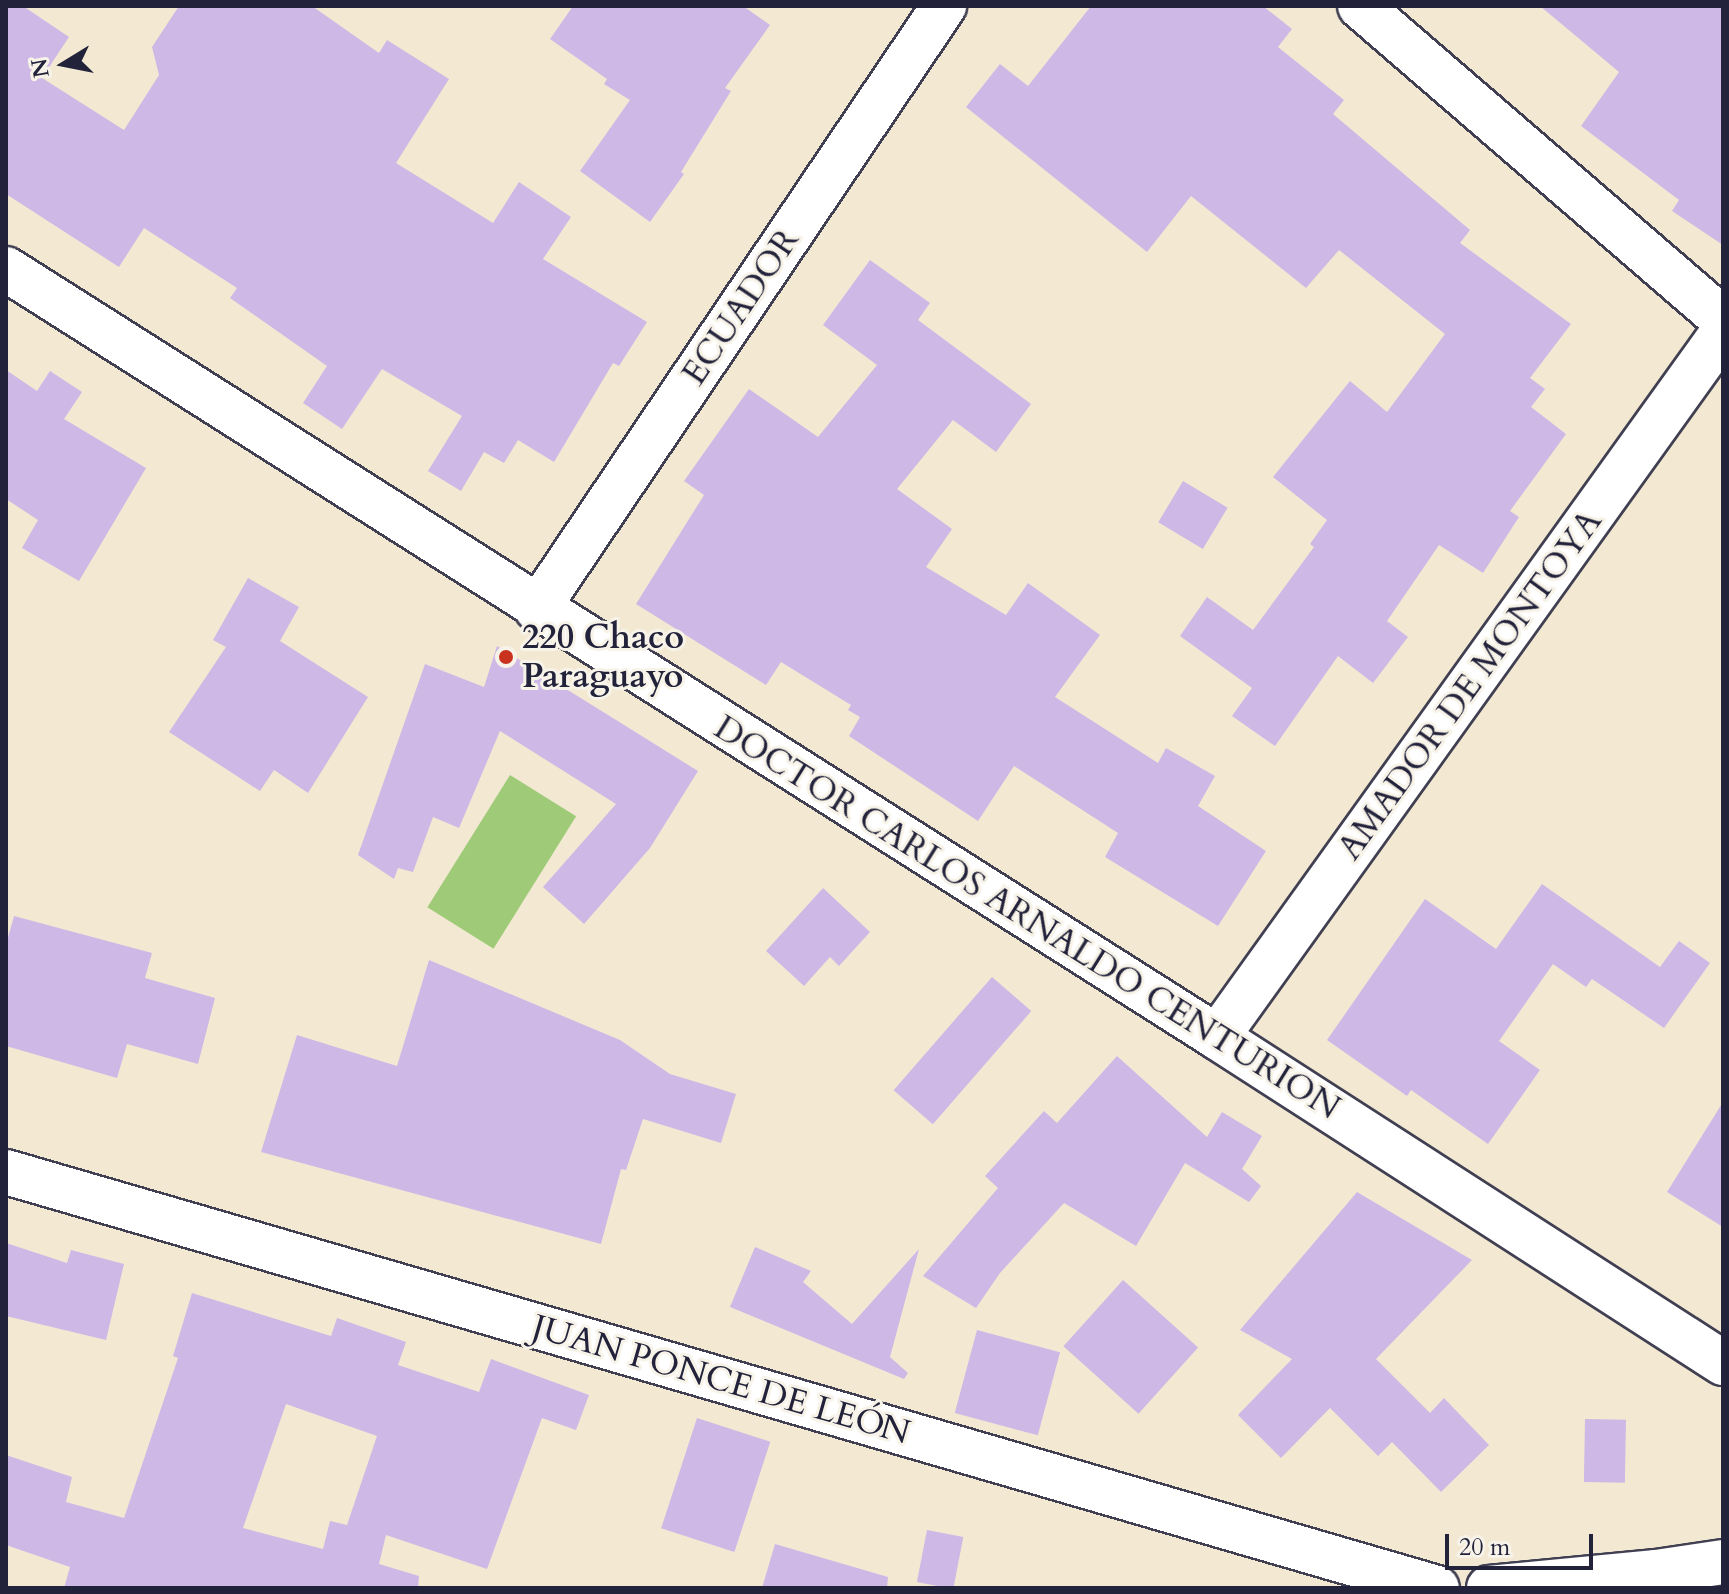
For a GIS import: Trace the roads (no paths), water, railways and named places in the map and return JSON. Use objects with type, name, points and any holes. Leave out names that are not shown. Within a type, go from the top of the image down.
[{"type":"street","name":"ECUADOR","points":[[537,609],[944,6]]},
{"type":"street","points":[[1360,6],[1723,319]]},
{"type":"street","name":"DOCTOR CARLOS ARNALDO CENTURION","points":[[6,269],[537,609],[1217,1037],[1723,1363]]},
{"type":"street","name":"AMADOR DE MONTOYA","points":[[1217,1037],[1723,332]]},
{"type":"street","name":"JUAN PONCE DE LEÓN","points":[[6,1172],[1437,1588]]},
{"type":"street","points":[[1489,1588],[1656,1572],[1723,1562]]},
{"type":"place","name":"220 Chaco Paraguayo","points":[[506,657]]}]
